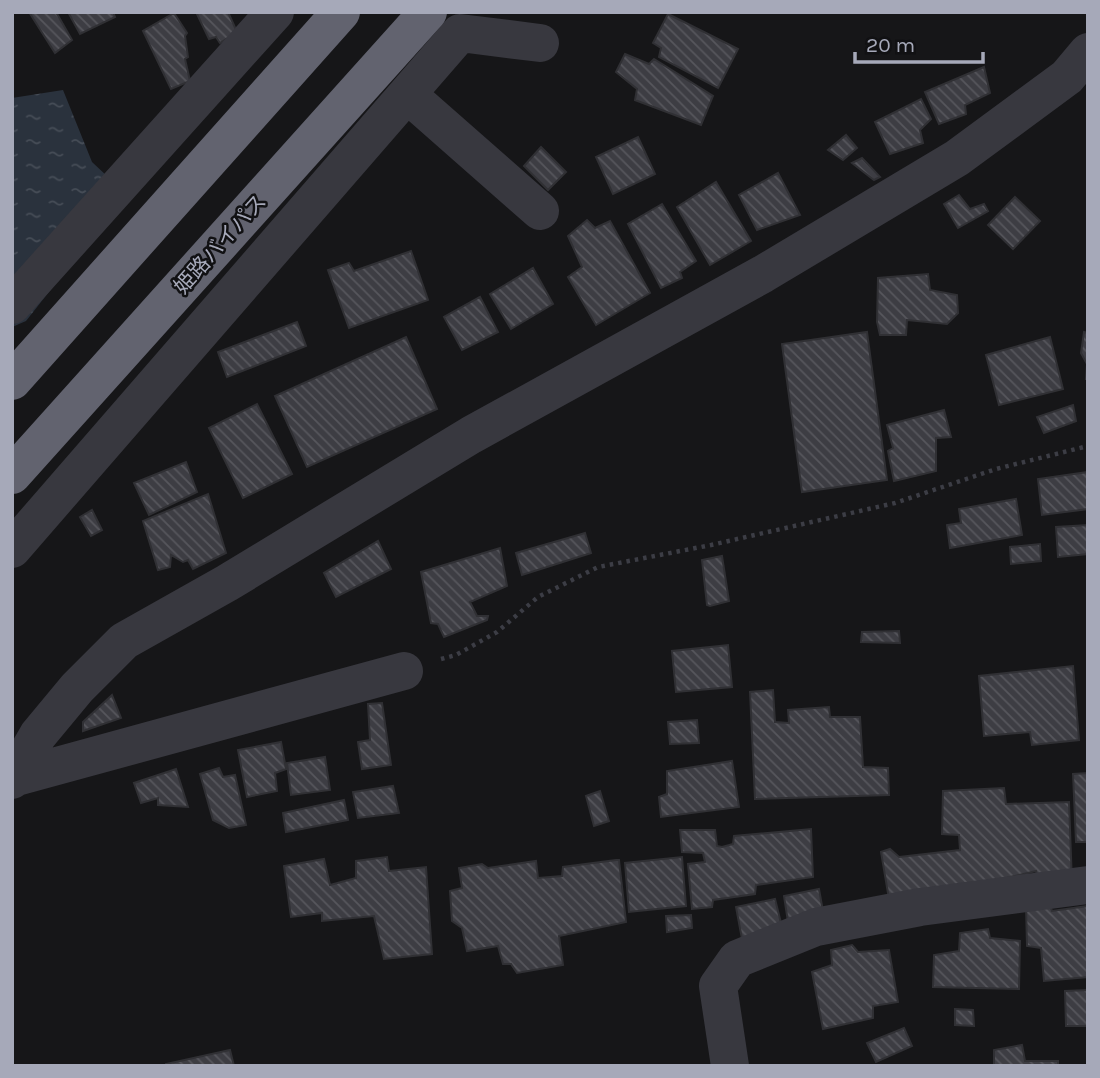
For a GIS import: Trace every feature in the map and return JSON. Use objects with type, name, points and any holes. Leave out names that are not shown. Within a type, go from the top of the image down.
[{"type":"highway","points":[[12,381],[341,12]]},
{"type":"highway","name":"姫路バイパス","points":[[12,475],[428,12]]},
{"type":"street","points":[[12,305],[275,12]]},
{"type":"street","points":[[12,549],[460,33],[540,43]]},
{"type":"street","points":[[13,779],[38,735],[77,688],[124,641],[227,583],[471,435],[763,274],[957,158],[1067,77],[1088,52]]},
{"type":"street","points":[[407,94],[540,211]]},
{"type":"street","points":[[13,779],[404,671]]},
{"type":"street","points":[[730,1066],[718,986],[737,959],[817,928],[920,907],[1088,885]]},
{"type":"path","points":[[404,671],[456,655],[497,632],[538,597],[598,567],[724,542],[895,503],[996,469],[1088,446]]},
{"type":"water","points":[[63,90],[92,162],[126,194],[26,321],[12,327],[12,98]]},
{"type":"building","points":[[29,12],[56,12],[72,40],[55,53]]},
{"type":"building","points":[[68,12],[113,12],[115,17],[80,34]]},
{"type":"building","points":[[196,12],[228,12],[237,32],[220,43],[216,37],[209,39]]},
{"type":"building","points":[[174,13],[187,33],[185,36],[188,57],[185,59],[190,81],[171,89],[143,31]]},
{"type":"building","points":[[668,14],[738,49],[718,88],[659,57],[661,48],[653,43]]},
{"type":"building","points":[[625,54],[649,64],[654,59],[713,96],[701,125],[635,100],[637,89],[616,72]]},
{"type":"building","points":[[984,67],[990,93],[965,105],[966,114],[939,124],[925,92]]},
{"type":"building","points":[[921,99],[931,119],[920,130],[923,143],[890,154],[875,122]]},
{"type":"building","points":[[846,135],[857,148],[843,160],[828,150]]},
{"type":"building","points":[[638,137],[655,174],[613,194],[596,157]]},
{"type":"building","points":[[541,147],[566,172],[548,190],[524,166]]},
{"type":"building","points":[[862,158],[880,177],[874,180],[852,163]]},
{"type":"building","points":[[778,173],[800,215],[757,230],[739,195]]},
{"type":"building","points":[[716,182],[751,241],[710,265],[677,207]]},
{"type":"building","points":[[959,195],[970,209],[984,204],[988,211],[958,228],[944,204]]},
{"type":"building","points":[[1015,197],[1040,221],[1013,249],[988,225]]},
{"type":"building","points":[[662,204],[696,261],[680,272],[682,278],[661,288],[628,224]]},
{"type":"building","points":[[587,220],[595,228],[610,221],[650,293],[596,325],[568,277],[582,267],[568,236]]},
{"type":"building","points":[[411,251],[428,300],[349,328],[328,270],[349,263],[354,271]]},
{"type":"building","points":[[533,268],[553,304],[511,329],[490,294]]},
{"type":"building","points":[[928,274],[930,290],[957,295],[958,313],[947,324],[907,320],[906,335],[880,335],[877,322],[878,278]]},
{"type":"building","points":[[480,297],[498,332],[462,350],[444,317]]},
{"type":"building","points":[[297,322],[306,346],[227,377],[218,352]]},
{"type":"building","points":[[867,332],[887,480],[802,492],[782,344]]},
{"type":"building","points":[[1084,332],[1088,333],[1088,379],[1087,364],[1081,353]]},
{"type":"building","points":[[406,337],[437,409],[307,467],[275,396]]},
{"type":"building","points":[[1050,337],[1063,389],[999,405],[986,355]]},
{"type":"building","points":[[257,404],[292,474],[243,498],[209,428]]},
{"type":"building","points":[[1073,405],[1076,421],[1044,433],[1037,417]]},
{"type":"building","points":[[944,410],[951,437],[936,438],[936,471],[894,481],[888,451],[893,448],[887,425]]},
{"type":"building","points":[[186,462],[197,492],[149,515],[134,483]]},
{"type":"building","points":[[1088,472],[1088,509],[1042,515],[1038,479]]},
{"type":"building","points":[[208,494],[226,553],[193,569],[188,560],[183,562],[171,555],[170,567],[158,570],[143,521]]},
{"type":"building","points":[[1016,499],[1022,535],[950,548],[947,525],[961,523],[959,509]]},
{"type":"building","points":[[92,510],[102,530],[91,536],[80,517]]},
{"type":"building","points":[[1088,525],[1088,554],[1058,557],[1056,527]]},
{"type":"building","points":[[585,533],[591,553],[522,575],[516,553]]},
{"type":"building","points":[[378,541],[391,569],[336,597],[324,573]]},
{"type":"building","points":[[1040,544],[1041,561],[1011,564],[1010,547]]},
{"type":"building","points":[[500,548],[507,586],[470,602],[477,616],[488,616],[487,620],[444,637],[438,624],[431,623],[421,572]]},
{"type":"building","points":[[722,556],[729,601],[710,606],[707,605],[702,560]]},
{"type":"building","points":[[899,631],[900,643],[861,642],[862,632]]},
{"type":"building","points":[[728,645],[732,687],[676,692],[672,651]]},
{"type":"building","points":[[1073,666],[1079,740],[1032,745],[1030,732],[984,736],[979,676]]},
{"type":"building","points":[[773,690],[775,722],[789,723],[788,710],[829,707],[830,717],[860,717],[863,767],[888,768],[889,795],[755,799],[750,692]]},
{"type":"building","points":[[112,695],[121,718],[83,731],[83,722]]},
{"type":"building","points":[[382,703],[391,765],[362,769],[358,742],[370,740],[368,704]]},
{"type":"building","points":[[697,720],[699,743],[670,744],[668,722]]},
{"type":"building","points":[[281,742],[286,769],[275,773],[277,791],[247,797],[238,750]]},
{"type":"building","points":[[325,757],[330,790],[291,795],[287,763]]},
{"type":"building","points":[[732,761],[739,807],[661,817],[659,797],[667,794],[667,771]]},
{"type":"building","points":[[219,768],[223,777],[235,775],[246,825],[229,828],[213,820],[200,774]]},
{"type":"building","points":[[176,769],[188,807],[158,805],[158,798],[141,803],[134,783]]},
{"type":"building","points":[[1088,773],[1088,842],[1076,842],[1073,774]]},
{"type":"building","points":[[393,786],[399,813],[358,818],[353,792]]},
{"type":"building","points":[[1004,788],[1006,804],[1069,802],[1072,883],[1039,886],[1036,871],[890,905],[881,852],[890,849],[899,857],[960,850],[959,835],[942,834],[943,791]]},
{"type":"building","points":[[600,791],[609,821],[594,826],[586,796]]},
{"type":"building","points":[[344,800],[348,820],[286,832],[283,813]]},
{"type":"building","points":[[811,829],[813,877],[756,885],[755,894],[713,900],[712,907],[692,909],[688,864],[705,862],[703,853],[682,852],[680,830],[715,830],[717,846],[722,847],[733,844],[734,836]]},
{"type":"building","points":[[387,857],[389,871],[426,867],[432,954],[384,959],[374,916],[322,921],[322,913],[291,917],[284,866],[324,859],[330,885],[356,878],[356,861]]},
{"type":"building","points":[[682,857],[686,906],[629,912],[625,863]]},
{"type":"building","points":[[619,860],[626,922],[559,936],[563,965],[517,973],[511,964],[503,964],[498,946],[467,951],[462,928],[452,921],[450,891],[462,888],[459,868],[482,864],[488,868],[536,861],[538,878],[562,876],[563,867]]},
{"type":"building","points":[[819,889],[824,917],[788,922],[784,896]]},
{"type":"building","points":[[775,899],[783,931],[742,939],[736,907]]},
{"type":"building","points":[[1049,902],[1052,911],[1088,906],[1088,977],[1044,981],[1041,948],[1027,946],[1026,906]]},
{"type":"building","points":[[691,915],[692,928],[667,932],[666,916]]},
{"type":"building","points":[[988,929],[990,938],[1020,941],[1019,989],[933,987],[934,955],[959,951],[960,933]]},
{"type":"building","points":[[852,945],[858,952],[889,950],[898,1002],[873,1006],[873,1018],[823,1029],[812,972],[832,965],[831,950]]},
{"type":"building","points":[[1088,990],[1088,1026],[1066,1026],[1065,991]]},
{"type":"building","points":[[955,1009],[973,1010],[974,1026],[955,1025]]},
{"type":"building","points":[[904,1028],[912,1046],[876,1062],[867,1043]]},
{"type":"building","points":[[1022,1045],[1025,1061],[1058,1061],[1058,1066],[994,1066],[994,1050]]},
{"type":"building","points":[[230,1050],[234,1066],[166,1066],[166,1064]]}]
